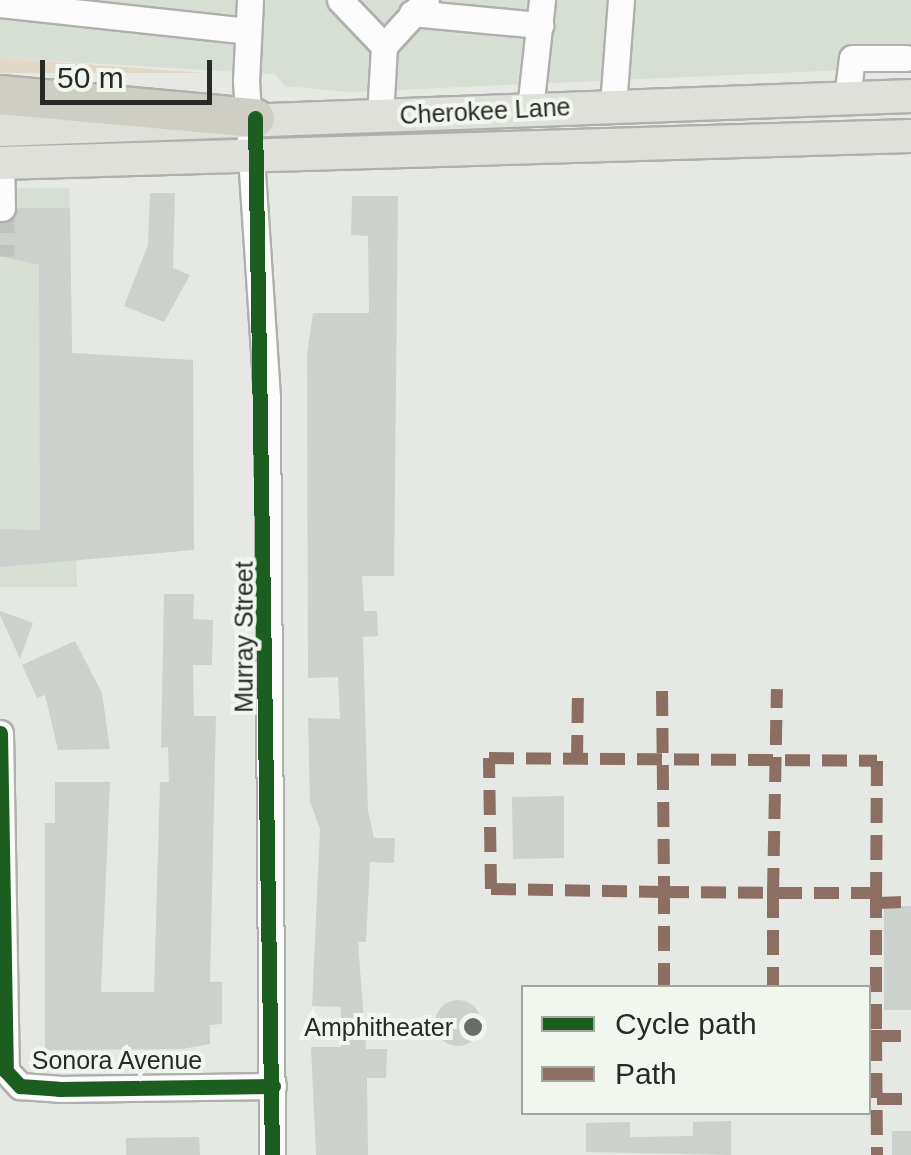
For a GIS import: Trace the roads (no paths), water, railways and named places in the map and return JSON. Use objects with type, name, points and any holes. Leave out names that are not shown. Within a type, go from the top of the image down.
[{"type":"highway","points":[[0,95],[255,118]]},
{"type":"main road","name":"Cherokee Lane","points":[[0,130],[905,96]]},
{"type":"main road","name":"Cherokee Lane","points":[[1,163],[256,159],[911,136]]},
{"type":"street","name":"Murray Street","points":[[250,0],[272,1155]]},
{"type":"street","points":[[340,0],[384,46]]},
{"type":"street","points":[[614,106],[621,0]]},
{"type":"street","points":[[0,4],[248,31]]},
{"type":"street","points":[[380,116],[384,46],[419,7],[458,17],[541,12],[530,109]]},
{"type":"street","points":[[847,98],[852,58],[909,49],[905,96]]},
{"type":"street","points":[[1,163],[2,208]]},
{"type":"street","name":"Sonora Avenue","points":[[0,732],[6,1071],[20,1086],[59,1089],[273,1086]]},
{"type":"tunnel","points":[[2,208],[2,256]]},
{"type":"place","name":"Amphitheater","points":[[473,1027]]}]
